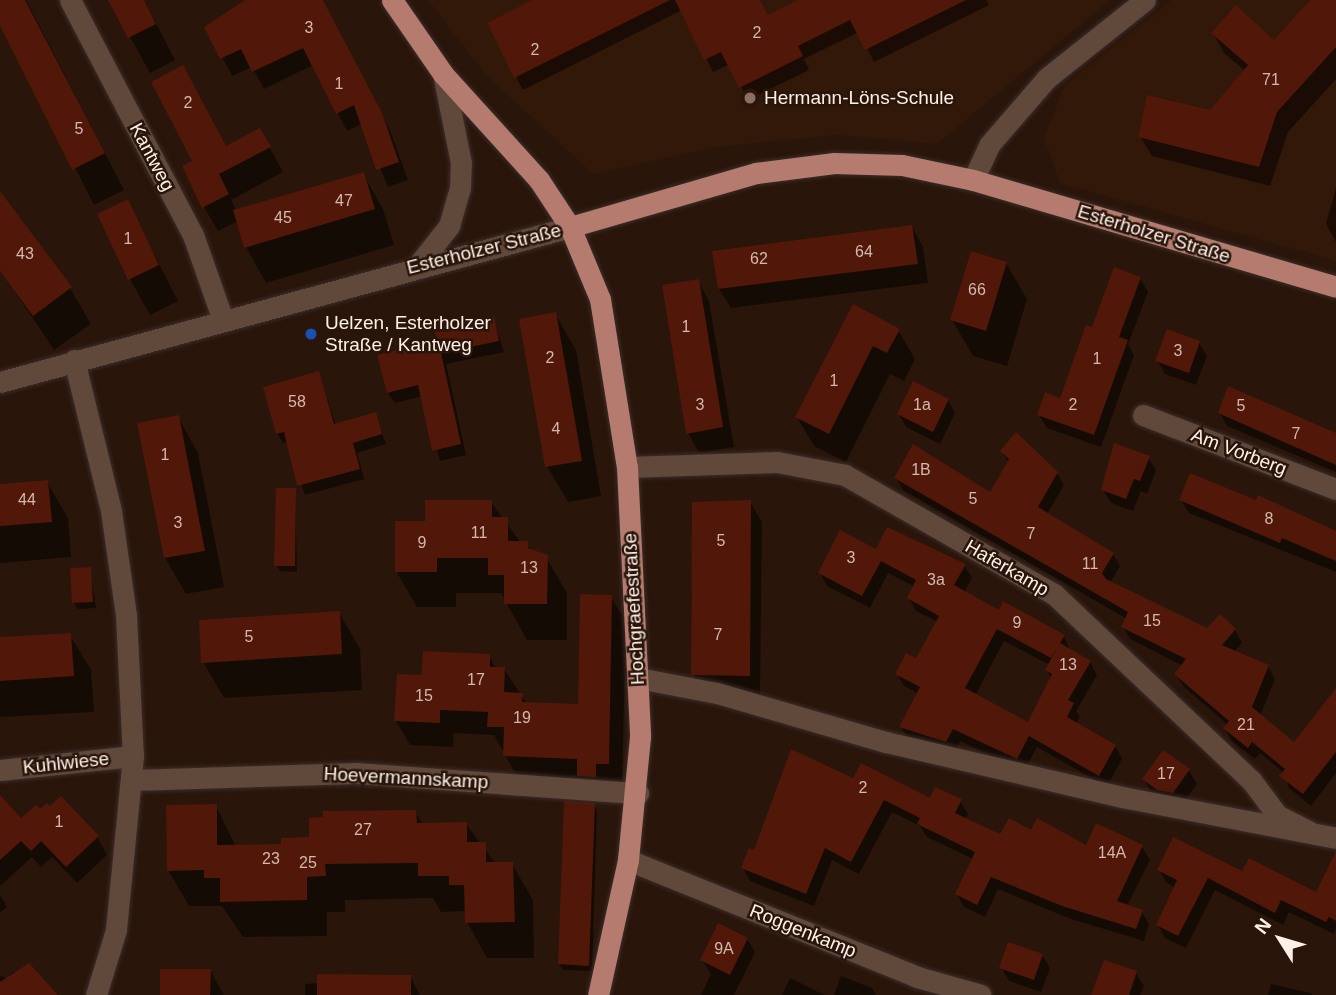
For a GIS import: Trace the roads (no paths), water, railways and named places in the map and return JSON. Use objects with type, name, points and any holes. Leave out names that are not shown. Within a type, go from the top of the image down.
[{"type":"main road","name":"Hochgraefestraße","points":[[392,0],[443,74],[509,144],[570,226],[600,299],[627,467],[638,678],[638,793],[628,860],[598,995]]},
{"type":"main road","name":"Esterholzer Straße","points":[[570,226],[756,173],[834,163],[902,166],[973,180],[1336,287]]},
{"type":"street","name":"Kantweg","points":[[70,0],[193,235],[223,320]]},
{"type":"street","points":[[973,180],[989,145],[1047,78],[1145,0]]},
{"type":"street","points":[[418,265],[449,226],[460,188],[461,163],[443,74]]},
{"type":"street","name":"Esterholzer Straße","points":[[0,382],[418,265],[570,226]]},
{"type":"street","points":[[74,360],[113,524],[126,615],[133,756],[116,930],[96,995]]},
{"type":"street","name":"Am Vorberg","points":[[1143,415],[1336,489]]},
{"type":"street","name":"Haferkamp","points":[[627,467],[777,462],[845,475],[1054,594],[1251,780],[1277,815],[1310,832]]},
{"type":"street","name":"Haferkamp","points":[[638,678],[718,693],[886,742],[1109,794],[1336,838]]},
{"type":"street","name":"Kuhlwiese","points":[[0,770],[133,756]]},
{"type":"street","name":"Hoevermannskamp","points":[[132,780],[356,772],[638,793]]},
{"type":"street","name":"Roggenkamp","points":[[628,860],[917,977],[981,995]]},
{"type":"place","name":"Hermann-Löns-Schule","points":[[750,98]]},
{"type":"place","name":"Uelzen, Esterholzer Straße / Kantweg","points":[[311,334]]}]
